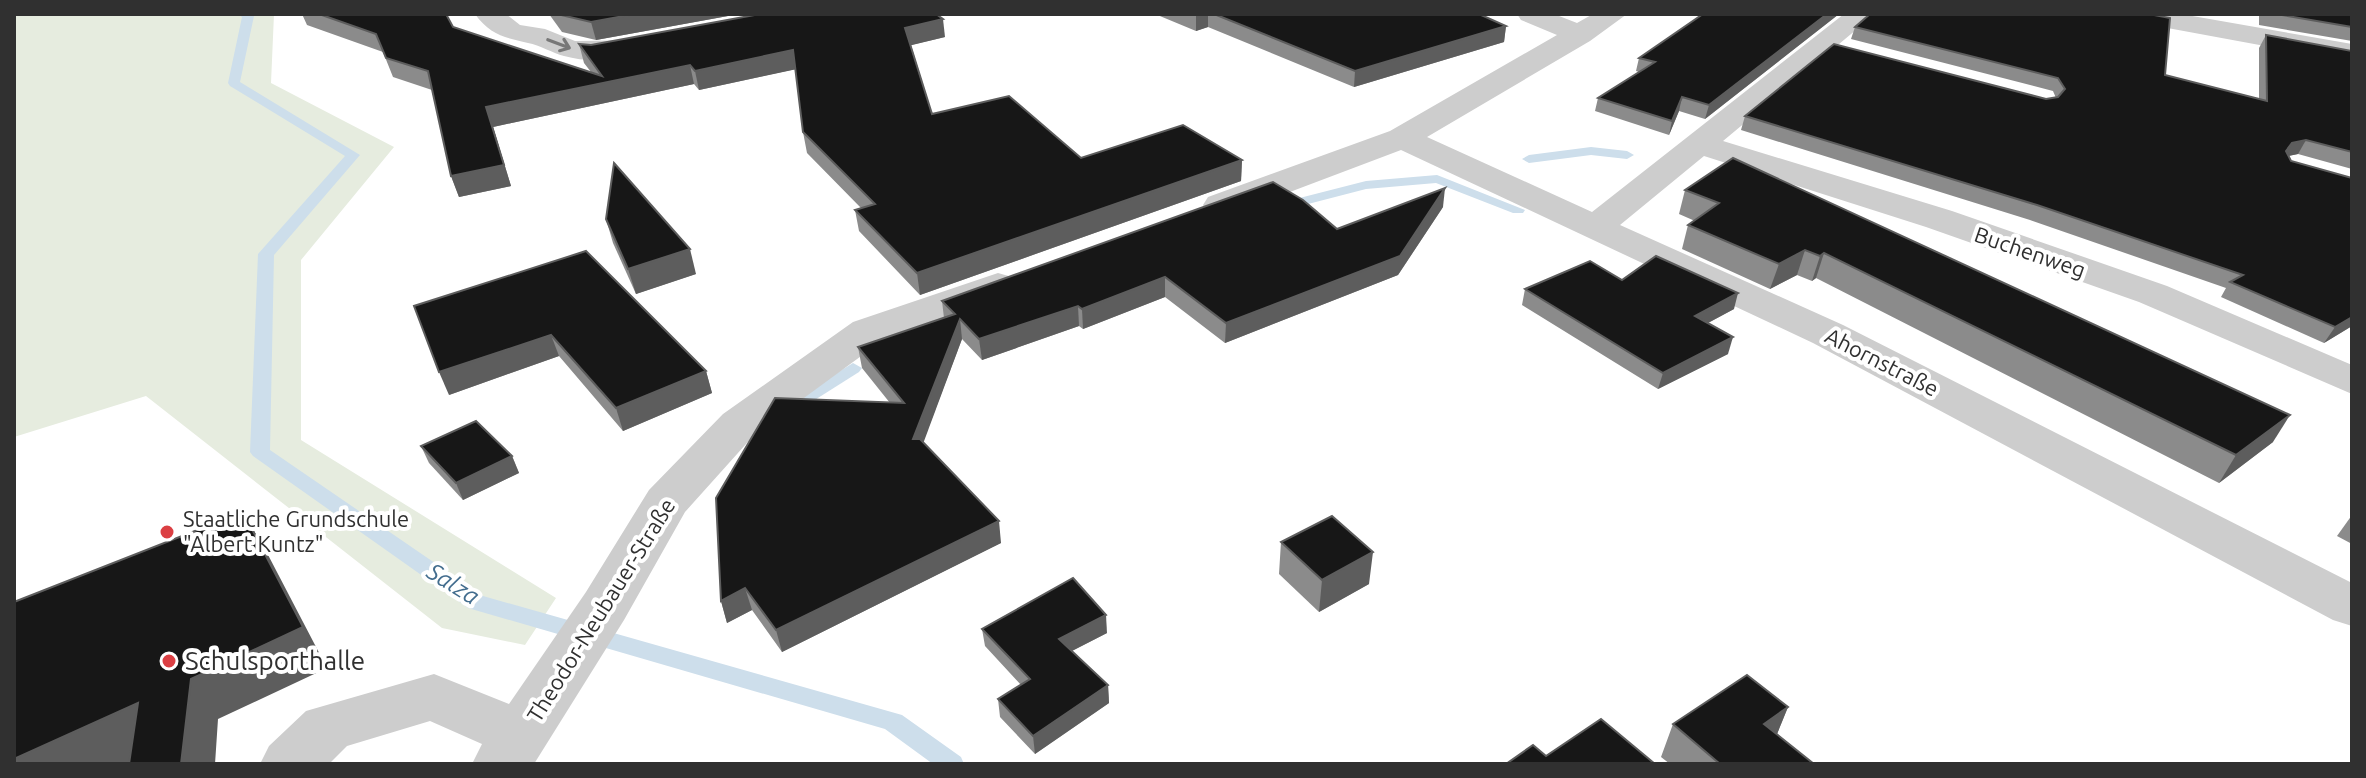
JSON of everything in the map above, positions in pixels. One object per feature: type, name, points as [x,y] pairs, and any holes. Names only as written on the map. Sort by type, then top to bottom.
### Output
[{"type":"street","points":[[489,14],[512,33],[535,35],[570,49],[596,52],[666,41]]},
{"type":"street","points":[[1531,14],[1580,35]]},
{"type":"street","points":[[1184,219],[1402,138],[1613,14]]},
{"type":"street","points":[[1595,227],[1861,14]]},
{"type":"street","points":[[2135,14],[2352,53]]},
{"type":"street","points":[[1825,44],[1856,52]]},
{"type":"street","name":"Ahornstraße","points":[[1402,138],[1828,334],[2352,606]]},
{"type":"street","name":"Buchenweg","points":[[1700,144],[1939,219],[2153,294],[2352,381]]},
{"type":"street","name":"Theodor-Neubauer-Straße","points":[[290,764],[327,728],[434,697],[512,750],[605,606],[666,502],[739,424],[868,331],[1033,272]]},
{"type":"shaded area","points":[[14,14],[274,14],[271,83],[394,147],[301,260],[301,440],[556,598],[525,645],[442,628],[146,396],[14,437]]},
{"type":"building","points":[[319,14],[446,14],[453,27],[602,76],[579,44],[591,45],[760,14],[936,14],[943,19],[905,28],[932,114],[1009,96],[1081,158],[1183,125],[1242,160],[917,273],[855,210],[875,204],[803,132],[793,50],[695,71],[690,65],[486,107],[504,165],[451,176],[428,71],[386,58],[376,34]]},
{"type":"building","points":[[557,14],[635,14],[591,22]]},
{"type":"building","points":[[1214,14],[1479,14],[1506,26],[1355,71]]},
{"type":"building","points":[[1703,14],[1827,14],[1709,105],[1682,97],[1672,121],[1598,98],[1655,62],[1639,58]]},
{"type":"building","points":[[1870,14],[2149,14],[2170,18],[2165,75],[2267,101],[2266,35],[2352,51],[2352,152],[2306,140],[2292,143],[2286,151],[2291,161],[2352,178],[2352,317],[2335,327],[2230,282],[2243,275],[2037,205],[1745,116],[1834,44],[2046,99],[2058,97],[2065,89],[2058,78],[1855,27]]},
{"type":"building","points":[[2276,14],[2352,14],[2352,27]]},
{"type":"building","points":[[1733,158],[2290,415],[2236,455],[1824,253],[1820,256],[1805,250],[1779,264],[1688,225],[1719,203],[1685,190]]},
{"type":"building","points":[[614,163],[690,249],[628,269],[606,219]]},
{"type":"building","points":[[1273,182],[1303,200],[1337,229],[1445,188],[1400,256],[1226,323],[1165,277],[1082,309],[1078,306],[979,339],[960,319],[913,439],[920,439],[999,521],[776,630],[745,588],[721,601],[716,498],[775,398],[904,403],[858,347],[955,314],[942,301]]},
{"type":"building","points":[[586,251],[706,371],[616,408],[551,335],[439,372],[414,306]]},
{"type":"building","points":[[1656,256],[1738,293],[1695,316],[1733,337],[1663,373],[1525,289],[1590,261],[1622,280]]},
{"type":"building","points":[[476,421],[512,456],[456,483],[421,446]]},
{"type":"building","name":"Schulsporthalle","points":[[243,512],[303,627],[191,679],[181,764],[129,764],[138,703],[14,759],[14,602]]},
{"type":"building","points":[[1332,516],[1373,552],[1322,580],[1281,542]]},
{"type":"building","points":[[1073,578],[1106,615],[1059,639],[1108,685],[1033,736],[998,699],[1030,679],[982,629]]},
{"type":"building","points":[[1747,675],[1788,707],[1764,724],[1814,764],[1720,764],[1673,724]]},
{"type":"building","points":[[1601,719],[1655,764],[1506,764],[1533,745],[1546,756]]},
{"type":"waterway","name":"Salza","points":[[244,14],[248,16],[234,83],[353,155],[266,254],[260,452],[476,602],[893,722],[952,764]]},
{"type":"waterway","points":[[1529,159],[1591,151],[1627,155]]},
{"type":"waterway","points":[[1281,207],[1366,185],[1437,179],[1518,210]]},
{"type":"waterway","points":[[784,411],[853,368]]},
{"type":"place","name":"Staatliche Grundschule \"Albert Kuntz\"","points":[[167,532]]},
{"type":"place","name":"Schulsporthalle","points":[[169,661]]}]
